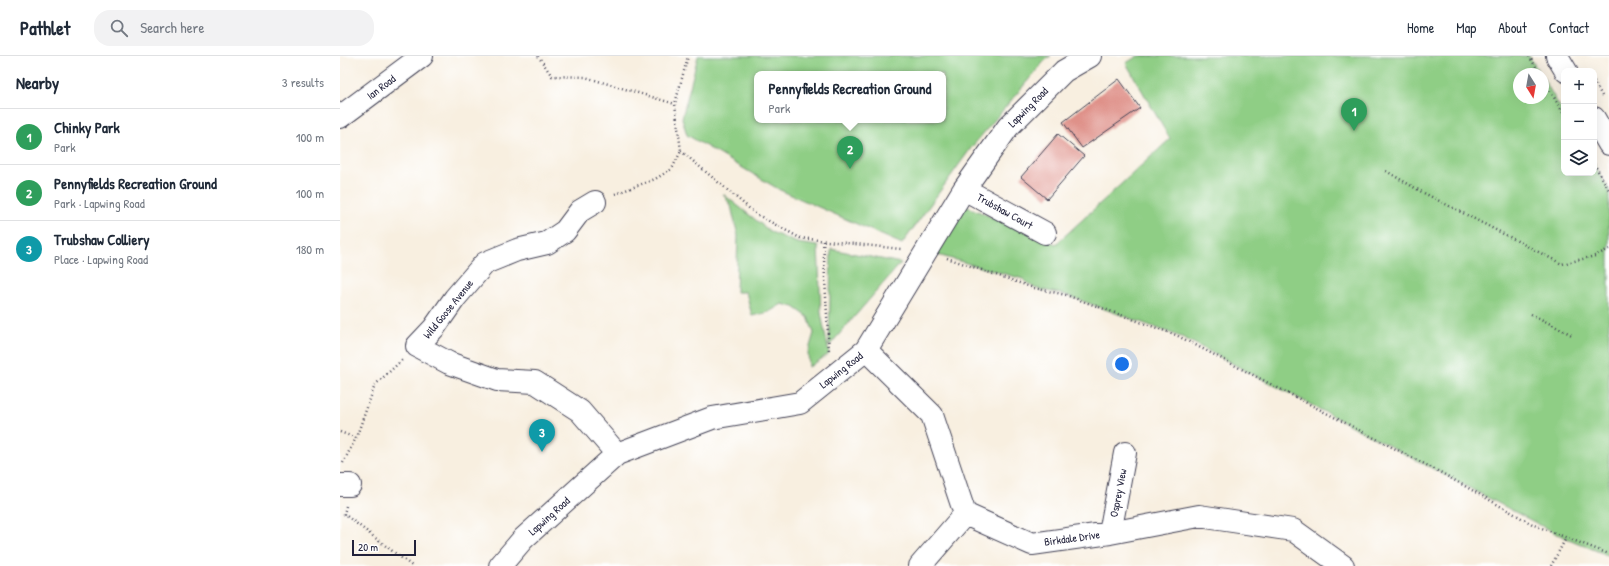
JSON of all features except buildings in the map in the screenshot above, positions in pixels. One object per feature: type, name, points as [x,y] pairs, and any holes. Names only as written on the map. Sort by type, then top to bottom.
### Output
[{"type":"street","name":"Ian Road","points":[[340,117],[422,56]]},
{"type":"street","name":"Lapwing Road","points":[[500,566],[523,539],[617,454],[712,418],[800,403],[866,350],[964,189],[1008,127],[1064,71],[1090,56]]},
{"type":"street","points":[[1557,56],[1564,68]]},
{"type":"street","points":[[1600,110],[1609,144]]},
{"type":"street","name":"Trubshaw Court","points":[[964,189],[1045,233]]},
{"type":"street","name":"Wild Goose Avenue","points":[[595,202],[580,211],[566,231],[546,243],[517,250],[485,263],[455,298],[434,328],[417,346],[449,363],[496,380],[535,382],[580,411],[617,454]]},
{"type":"street","points":[[866,350],[932,415],[966,514],[920,566]]},
{"type":"street","name":"Osprey View","points":[[1110,533],[1125,453]]},
{"type":"street","name":"Birkdale Drive","points":[[966,514],[1032,544],[1110,533],[1199,516],[1293,530],[1343,566]]},
{"type":"path","points":[[538,56],[552,76],[585,77],[675,104]]},
{"type":"path","points":[[595,202],[655,179],[672,168],[681,151],[675,104],[688,56]]},
{"type":"path","points":[[1529,56],[1536,68]]},
{"type":"path","points":[[1549,88],[1561,109]]},
{"type":"path","points":[[1597,95],[1600,110]]},
{"type":"path","points":[[681,151],[756,214],[800,238],[927,252],[1034,288],[1066,295],[1176,335],[1438,471],[1534,525],[1609,554]]},
{"type":"path","points":[[1597,169],[1609,190]]},
{"type":"path","points":[[1386,171],[1422,192],[1562,264],[1595,256],[1609,249]]},
{"type":"path","points":[[823,241],[831,378]]},
{"type":"path","points":[[1531,314],[1572,335]]},
{"type":"path","points":[[412,566],[344,514],[350,494],[345,485],[349,476],[342,462],[356,438],[375,385],[417,346]]},
{"type":"path","points":[[340,432],[356,438]]},
{"type":"path","points":[[1551,566],[1566,538]]},
{"type":"green space","points":[[698,56],[1051,56],[1047,58],[971,148],[902,244],[780,190],[687,135],[682,118]]},
{"type":"green space","points":[[1138,56],[1529,56],[1536,68],[1513,68],[1513,104],[1549,104],[1549,88],[1561,109],[1561,176],[1597,176],[1597,169],[1609,190],[1609,556],[1557,534],[1184,338],[1066,295],[1034,288],[1023,279],[927,252],[956,202],[1056,244],[1170,139],[1126,63]]},
{"type":"green space","points":[[723,194],[771,232],[797,243],[818,246],[821,313],[829,354],[809,367],[808,353],[814,333],[808,317],[794,307],[782,304],[769,312],[752,316],[746,292],[736,292],[738,236],[731,206]]},
{"type":"green space","points":[[831,249],[901,263],[829,346]]},
{"type":"place","name":"Chinky Park","points":[[1354,131]]},
{"type":"place","name":"Pennyfields Recreation Ground","points":[[850,169]]},
{"type":"place","name":"Trubshaw Colliery","points":[[542,452]]}]
